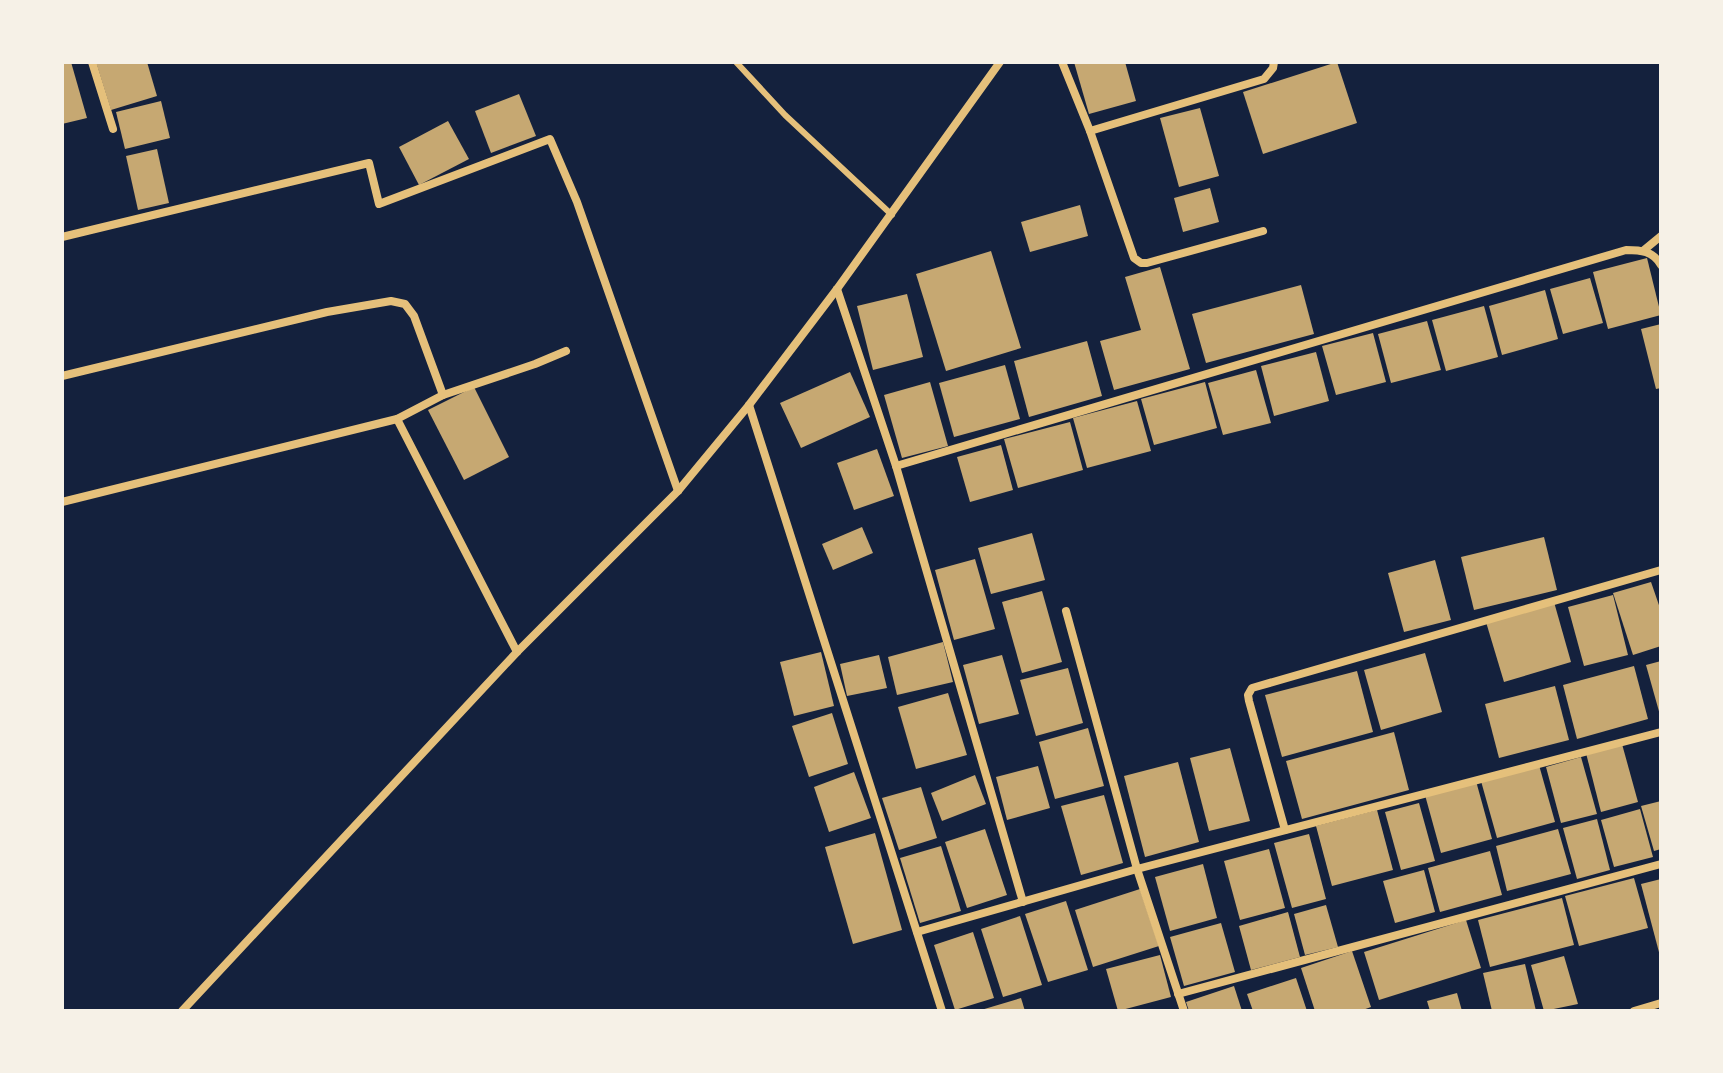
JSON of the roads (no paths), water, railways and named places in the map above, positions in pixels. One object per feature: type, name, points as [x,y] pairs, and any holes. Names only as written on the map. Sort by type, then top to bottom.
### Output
[{"type":"street","points":[[92,62],[113,129]]},
{"type":"street","points":[[182,1011],[191,1007],[517,652],[678,491],[749,405],[837,289],[1000,62]]},
{"type":"street","points":[[1062,62],[1137,261],[1147,263],[1263,231]]},
{"type":"street","points":[[1090,131],[1264,79],[1274,62]]},
{"type":"street","points":[[62,237],[369,163],[379,204],[550,139],[577,202],[678,491]]},
{"type":"street","points":[[1644,250],[1661,236]]},
{"type":"street","points":[[896,466],[1626,250],[1644,250],[1658,259],[1661,265]]},
{"type":"street","points":[[837,289],[896,466],[1023,902]]},
{"type":"street","points":[[62,376],[327,312],[391,301],[405,304],[414,316],[443,395]]},
{"type":"street","points":[[62,502],[397,419],[443,395],[566,351]]},
{"type":"street","points":[[749,405],[942,1011]]},
{"type":"street","points":[[397,419],[517,652]]},
{"type":"street","points":[[1285,830],[1249,701],[1252,688],[1661,570]]},
{"type":"street","points":[[1066,611],[1137,869],[1184,1011]]},
{"type":"street","points":[[917,932],[1137,869],[1661,732]]},
{"type":"street","points":[[1178,994],[1661,864]]},
{"type":"street","points":[[1634,1011],[1661,1003]]},
{"type":"lane","points":[[736,62],[785,115],[892,215]]}]
